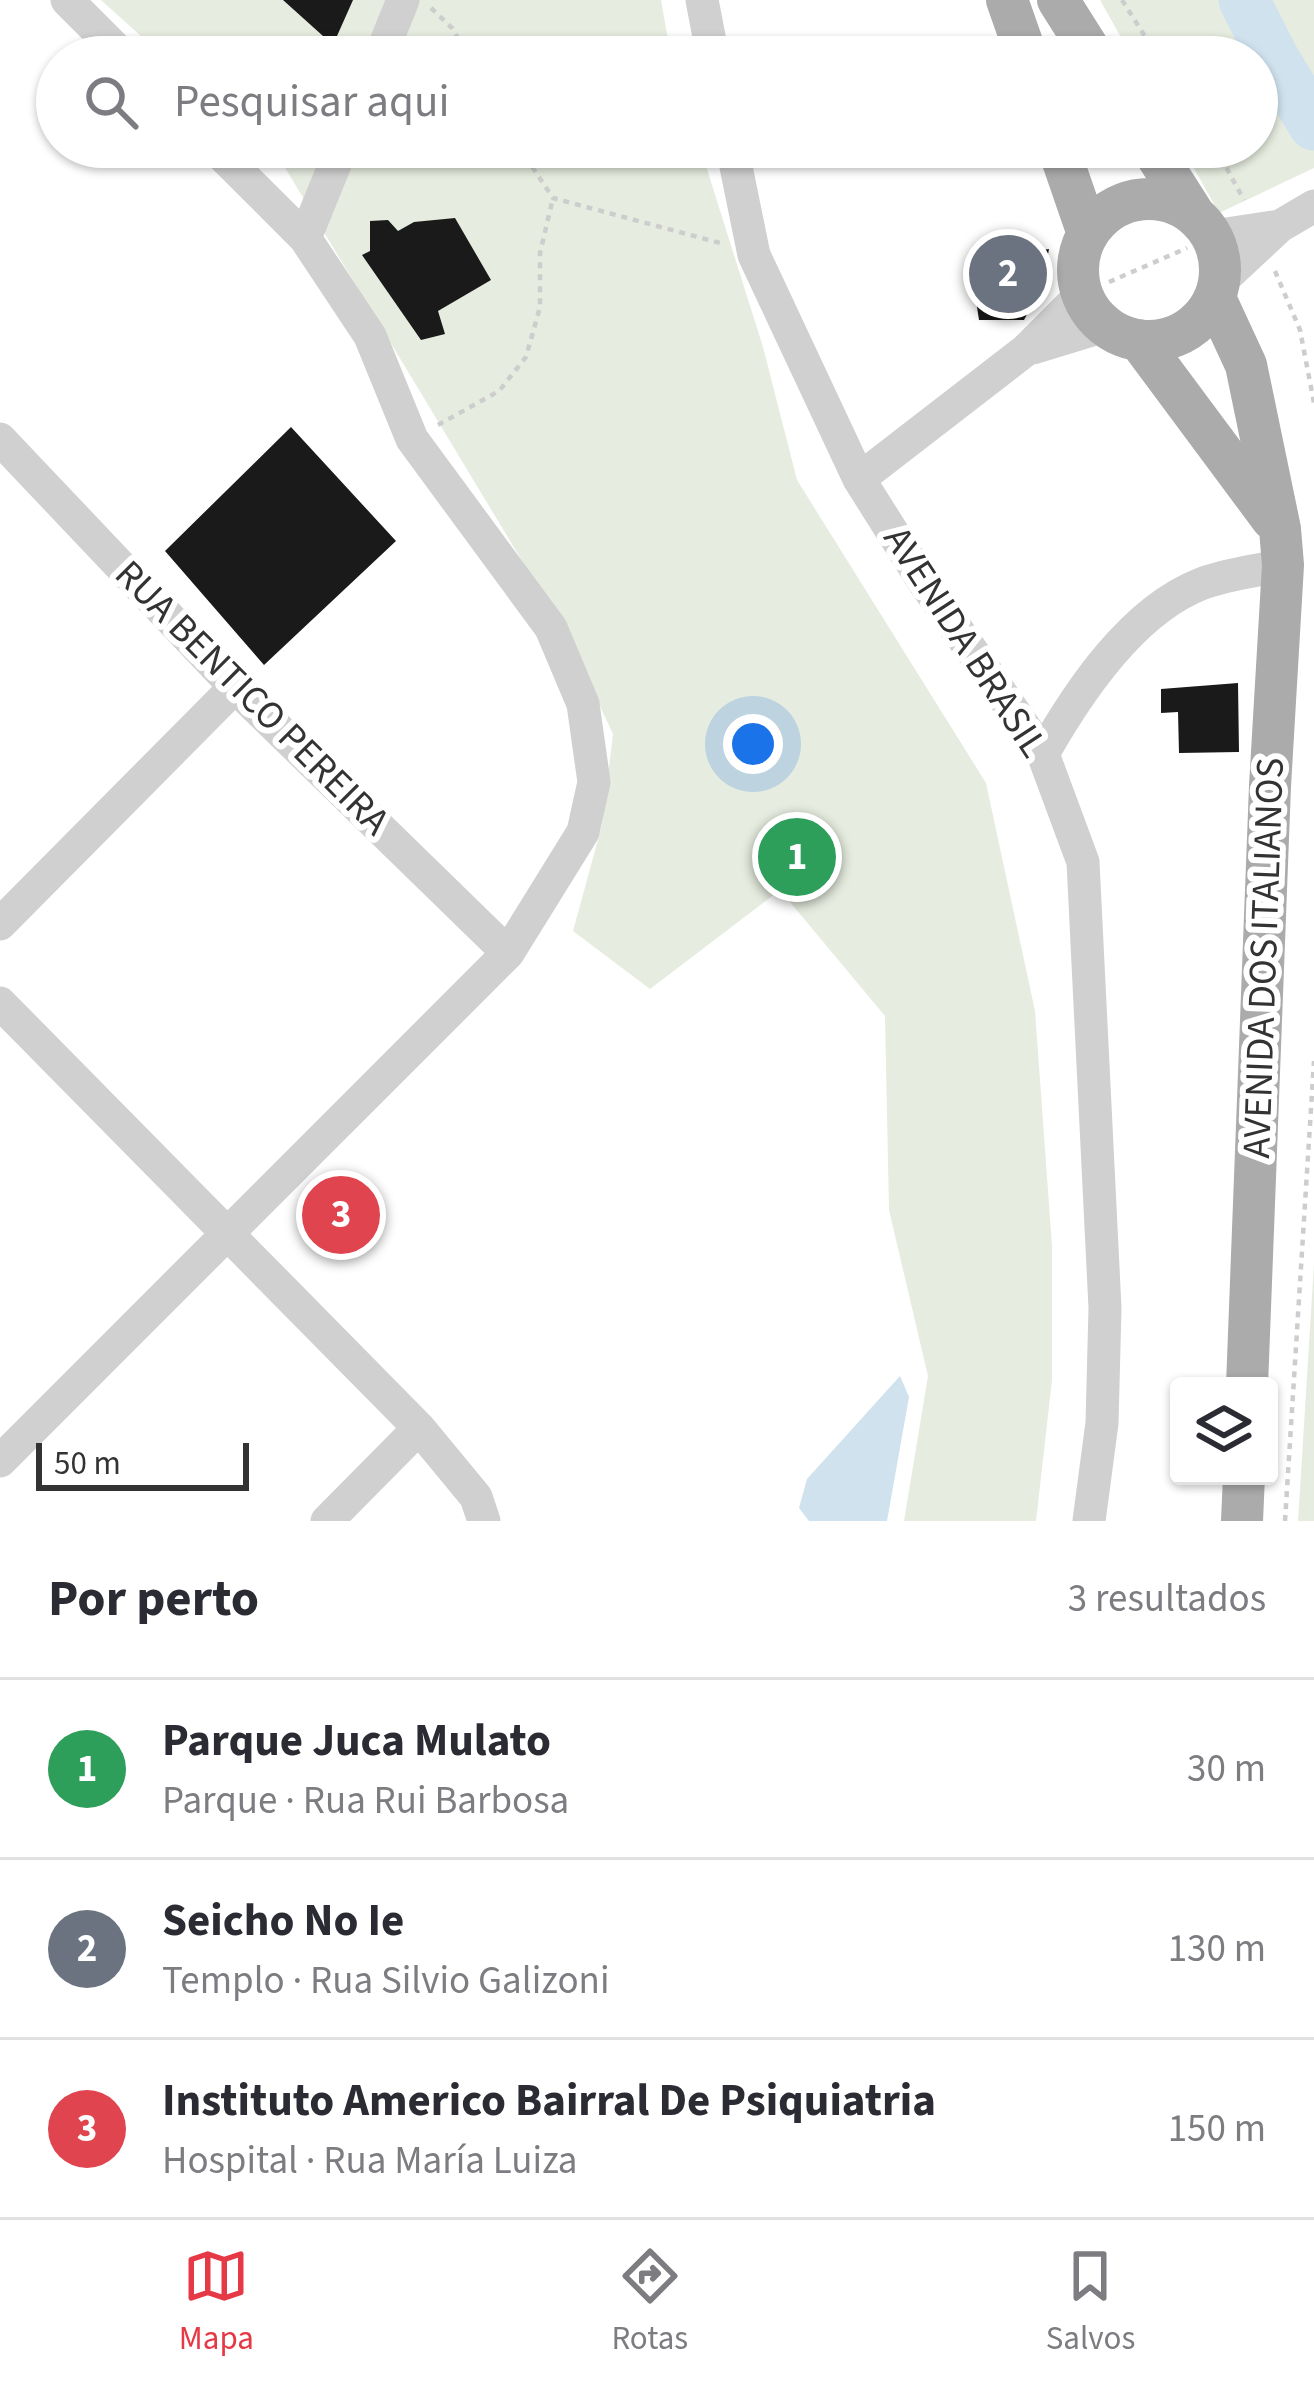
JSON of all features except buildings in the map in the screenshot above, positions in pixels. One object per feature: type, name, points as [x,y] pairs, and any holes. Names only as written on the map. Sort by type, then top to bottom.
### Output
[{"type":"main road","points":[[1007,0],[1020,36]]},
{"type":"main road","points":[[1058,0],[1081,36]]},
{"type":"main road","points":[[1065,168],[1088,234]]},
{"type":"main road","points":[[1165,168],[1203,225]]},
{"type":"main road","points":[[1203,225],[1171,202],[1148,199],[1124,204],[1103,216],[1080,254],[1109,320],[1282,547]]},
{"type":"main road","name":"AVENIDA DOS ITALIANOS","points":[[1203,225],[1218,290],[1246,365],[1282,547],[1247,1377]]},
{"type":"main road","points":[[1109,320],[1162,340],[1203,318],[1218,290]]},
{"type":"main road","points":[[1242,1521],[1244,1485]]},
{"type":"street","points":[[67,0],[103,36]]},
{"type":"street","points":[[389,36],[404,0]]},
{"type":"street","points":[[702,0],[709,36]]},
{"type":"street","points":[[0,1461],[508,953],[584,832],[594,782],[584,704],[551,628],[412,439],[370,336],[305,238],[235,168]]},
{"type":"street","points":[[305,238],[333,168]]},
{"type":"street","name":"AVENIDA BRASIL","points":[[736,168],[754,255],[859,479],[920,577],[1043,754],[1083,862],[1106,1308],[1102,1423],[1089,1521]]},
{"type":"street","points":[[1203,225],[1299,215]]},
{"type":"street","points":[[1218,290],[1299,215]]},
{"type":"street","points":[[859,479],[1026,350],[1109,320]]},
{"type":"street","name":"RUA BENTICO PEREIRA","points":[[0,439],[235,687],[508,953]]},
{"type":"street","points":[[1043,754],[1079,691],[1154,611],[1282,547]]},
{"type":"street","points":[[0,924],[235,687]]},
{"type":"street","points":[[0,1003],[419,1428],[480,1509]]},
{"type":"street","points":[[328,1521],[419,1428]]},
{"type":"path","points":[[423,0],[457,36]]},
{"type":"path","points":[[1123,0],[1145,36]]},
{"type":"path","points":[[533,168],[553,198],[675,228],[754,255]]},
{"type":"path","points":[[412,439],[499,391],[526,357],[540,308],[540,253],[553,198]]},
{"type":"path","points":[[1109,320],[1203,225]]},
{"type":"path","points":[[1285,1521],[1314,1061]]},
{"type":"shaded area","points":[[101,0],[661,0],[667,36],[141,36]]},
{"type":"shaded area","points":[[1100,0],[1314,0],[1314,168],[1219,213],[1194,168],[1278,168],[1278,36],[1120,36]]},
{"type":"shaded area","points":[[285,168],[707,168],[763,347],[797,480],[986,783],[1035,1011],[1052,1246],[1052,1380],[1036,1521],[904,1521],[928,1376],[889,1210],[885,1016],[780,890],[650,989],[573,931],[602,825],[613,734],[565,632]]},
{"type":"shaded area","points":[[1314,1264],[1314,1521],[1298,1521]]},
{"type":"water","points":[[900,1376],[909,1397],[887,1521],[809,1521],[799,1508],[807,1479]]},
{"type":"waterway","points":[[1244,0],[1262,36]]},
{"type":"waterway","points":[[1278,66],[1314,125]]},
{"type":"place","name":"Seicho No Ie","points":[[1008,274]]},
{"type":"place","name":"Parque Juca Mulato","points":[[797,857]]},
{"type":"place","name":"Instituto Americo Bairral De Psiquiatria","points":[[341,1215]]}]
